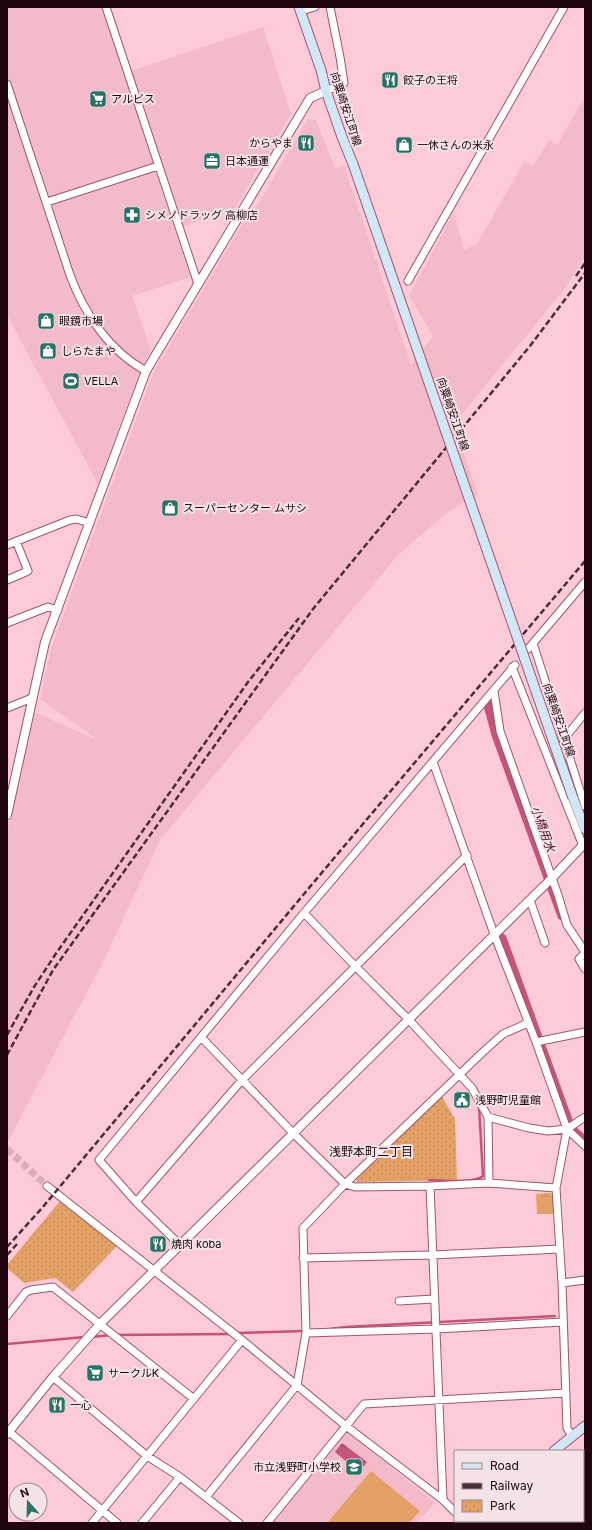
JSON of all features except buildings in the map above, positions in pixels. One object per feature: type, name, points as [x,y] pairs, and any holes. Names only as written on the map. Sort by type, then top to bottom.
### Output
[{"type":"main road","name":"向粟崎安江町線","points":[[300,9],[342,138],[353,164],[585,829]]},
{"type":"main road","points":[[555,1450],[585,1426]]},
{"type":"street","points":[[106,7],[198,284]]},
{"type":"street","points":[[300,9],[315,7]]},
{"type":"street","points":[[7,815],[45,642],[146,371],[310,98],[344,83],[330,7]]},
{"type":"street","points":[[408,281],[564,7]]},
{"type":"street","points":[[7,84],[72,280],[87,310],[103,334],[135,365],[146,371]]},
{"type":"street","points":[[47,202],[158,166]]},
{"type":"street","points":[[7,545],[70,520],[76,519],[90,523]]},
{"type":"street","points":[[7,580],[28,572],[16,541]]},
{"type":"street","points":[[585,582],[531,646],[585,806]]},
{"type":"street","points":[[7,623],[48,607],[58,610]]},
{"type":"street","points":[[117,1523],[8,1432],[53,1377],[100,1324],[530,900],[584,844],[514,666],[304,913],[99,1160],[136,1202],[180,1245]]},
{"type":"street","points":[[494,691],[500,731],[567,925],[585,952],[579,959],[585,969]]},
{"type":"street","points":[[7,708],[32,698]]},
{"type":"street","points":[[563,740],[585,713]]},
{"type":"street","points":[[433,762],[494,934],[536,1042],[567,1129],[585,1146]]},
{"type":"street","points":[[136,1202],[242,1080],[467,855]]},
{"type":"street","points":[[530,900],[545,943]]},
{"type":"street","points":[[304,913],[409,1020],[472,1088],[488,1117],[489,1183]]},
{"type":"street","points":[[206,1497],[297,1385],[306,1333],[302,1228],[345,1184],[484,1051],[503,1034],[528,1023]]},
{"type":"street","points":[[536,1042],[585,1032]]},
{"type":"street","points":[[201,1037],[293,1133],[345,1184],[355,1186],[430,1186],[489,1183],[556,1188]]},
{"type":"street","points":[[488,1117],[548,1132],[567,1129],[585,1117]]},
{"type":"street","points":[[567,1129],[556,1188],[562,1283],[567,1428],[572,1436]]},
{"type":"street","points":[[47,1186],[242,1340],[346,1426],[442,1500],[454,1511]]},
{"type":"street","points":[[430,1186],[442,1500]]},
{"type":"street","points":[[303,1258],[432,1255],[560,1249]]},
{"type":"street","points":[[562,1283],[585,1280]]},
{"type":"street","points":[[7,1316],[26,1292],[31,1290],[53,1288],[194,1399]]},
{"type":"street","points":[[399,1301],[434,1299]]},
{"type":"street","points":[[306,1333],[436,1329],[563,1322]]},
{"type":"street","points":[[92,1523],[242,1340]]},
{"type":"street","points":[[53,1377],[147,1456],[180,1477],[239,1523]]},
{"type":"street","points":[[267,1523],[364,1404],[566,1393]]},
{"type":"street","points":[[142,1523],[180,1477]]},
{"type":"shaded area","points":[[7,7],[102,7],[190,277],[132,296],[151,350],[142,366],[98,484],[7,315]]},
{"type":"shaded area","name":"日本通運","points":[[263,27],[291,114],[235,208],[184,226],[181,224],[131,71]]},
{"type":"shaded area","points":[[585,99],[585,257],[562,292],[454,424],[478,495],[449,511],[398,555],[160,840],[104,960],[7,1143],[7,833],[34,712],[98,740],[40,699],[52,645],[154,371],[241,226],[257,206],[308,119],[316,120],[335,168],[344,165],[411,365],[433,336],[409,296],[454,212],[464,250],[477,244],[524,162],[533,166],[549,140],[557,145],[581,103],[582,104]]},
{"type":"shaded area","name":"市立浅野町小学校","points":[[346,1431],[435,1503],[416,1523],[273,1523]]},
{"type":"green space","points":[[441,1095],[455,1119],[457,1180],[357,1182],[356,1178]]},
{"type":"green space","points":[[550,1193],[553,1196],[555,1214],[537,1214],[536,1194]]},
{"type":"green space","points":[[60,1201],[117,1246],[73,1292],[55,1278],[24,1283],[7,1268],[7,1265]]},
{"type":"green space","points":[[371,1471],[420,1511],[409,1523],[327,1523]]},
{"type":"water","points":[[342,1443],[367,1462],[359,1472],[335,1452]]},
{"type":"waterway","name":"小橋用水","points":[[488,705],[496,735],[562,916]]},
{"type":"waterway","points":[[502,938],[568,1120]]},
{"type":"waterway","points":[[429,1180],[465,1181],[483,1176],[479,1106]]},
{"type":"waterway","points":[[575,1132],[585,1141]]},
{"type":"waterway","points":[[330,1329],[555,1316]]},
{"type":"waterway","points":[[236,1333],[305,1331]]},
{"type":"waterway","points":[[116,1335],[231,1334]]},
{"type":"waterway","points":[[92,1337],[111,1335]]},
{"type":"waterway","points":[[7,1344],[85,1337]]},
{"type":"tunnel","points":[[7,1149],[47,1186]]},
{"type":"railway","points":[[576,276],[585,263]]},
{"type":"railway","points":[[7,1055],[53,970],[313,609],[530,346],[585,273]]},
{"type":"railway","points":[[7,1247],[42,1208],[319,876],[585,561]]},
{"type":"railway","points":[[7,1035],[34,987],[57,952],[248,682],[299,618]]},
{"type":"railway","points":[[7,1255],[17,1244]]},
{"type":"place","name":"餃子の王将","points":[[390,80]]},
{"type":"place","name":"アルビス","points":[[98,99]]},
{"type":"place","name":"からやま","points":[[306,143]]},
{"type":"place","name":"一休さんの米永","points":[[404,145]]},
{"type":"place","name":"日本通運","points":[[212,161]]},
{"type":"place","name":"シメノドラッグ 高柳店","points":[[132,215]]},
{"type":"place","name":"眼鏡市場","points":[[46,321]]},
{"type":"place","name":"しらたまや","points":[[48,351]]},
{"type":"place","name":"VELLA","points":[[71,381]]},
{"type":"place","name":"スーパーセンター ムサシ","points":[[170,508]]},
{"type":"place","name":"浅野町児童館","points":[[462,1100]]},
{"type":"place","name":"焼肉 koba","points":[[158,1244]]},
{"type":"place","name":"サークルK","points":[[95,1373]]},
{"type":"place","name":"一心","points":[[57,1405]]},
{"type":"place","name":"市立浅野町小学校","points":[[354,1467]]},
{"type":"district","name":"浅野本町二丁目","points":[[371,1152]]}]
